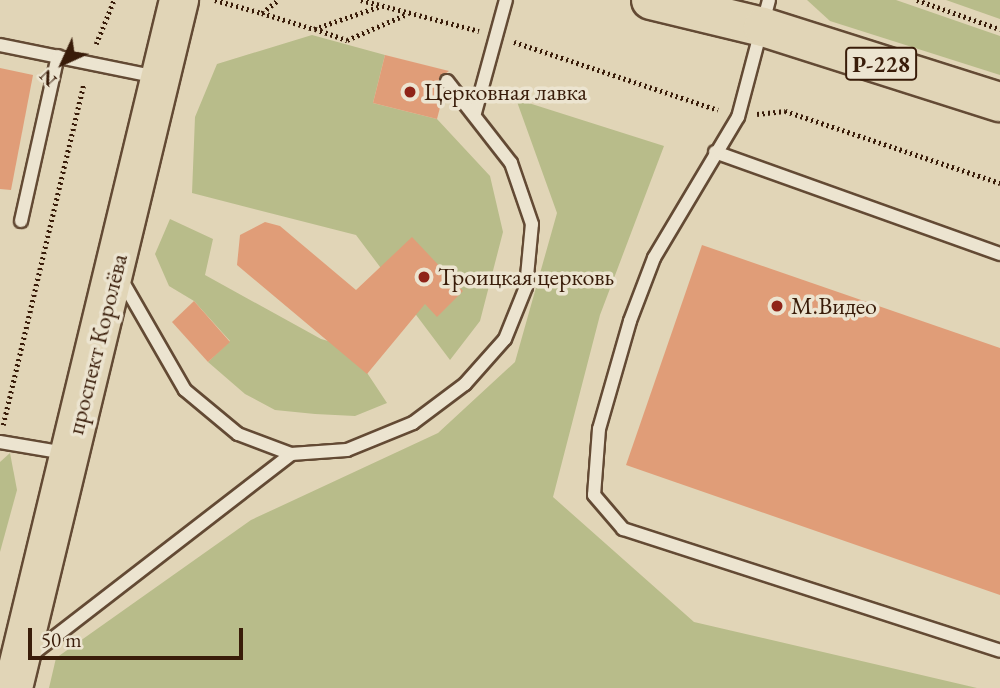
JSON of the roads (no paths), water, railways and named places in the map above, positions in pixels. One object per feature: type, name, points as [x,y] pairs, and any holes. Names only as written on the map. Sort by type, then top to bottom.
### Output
[{"type":"main road","name":"проспект Королёва","points":[[16,676],[180,0]]},
{"type":"main road","name":"Р-228","points":[[651,0],[766,13],[1000,102]]},
{"type":"lane","points":[[475,113],[506,0]]},
{"type":"lane","points":[[766,13],[738,117],[654,258],[630,321],[599,429],[594,495],[623,529],[1000,651]]},
{"type":"lane","points":[[0,45],[162,78]]},
{"type":"lane","points":[[21,221],[58,56]]},
{"type":"lane","points":[[115,267],[185,390],[238,434],[291,453],[347,450],[413,423],[465,384],[506,339],[526,287],[532,224],[511,163],[475,113],[447,81]]},
{"type":"lane","points":[[715,152],[1000,254]]},
{"type":"lane","points":[[0,442],[70,454]]},
{"type":"lane","points":[[16,676],[291,453]]},
{"type":"place","name":"Церковная лавка","points":[[410,92]]},
{"type":"place","name":"Троицкая церковь","points":[[424,277]]},
{"type":"place","name":"М.Видео","points":[[777,306]]}]
